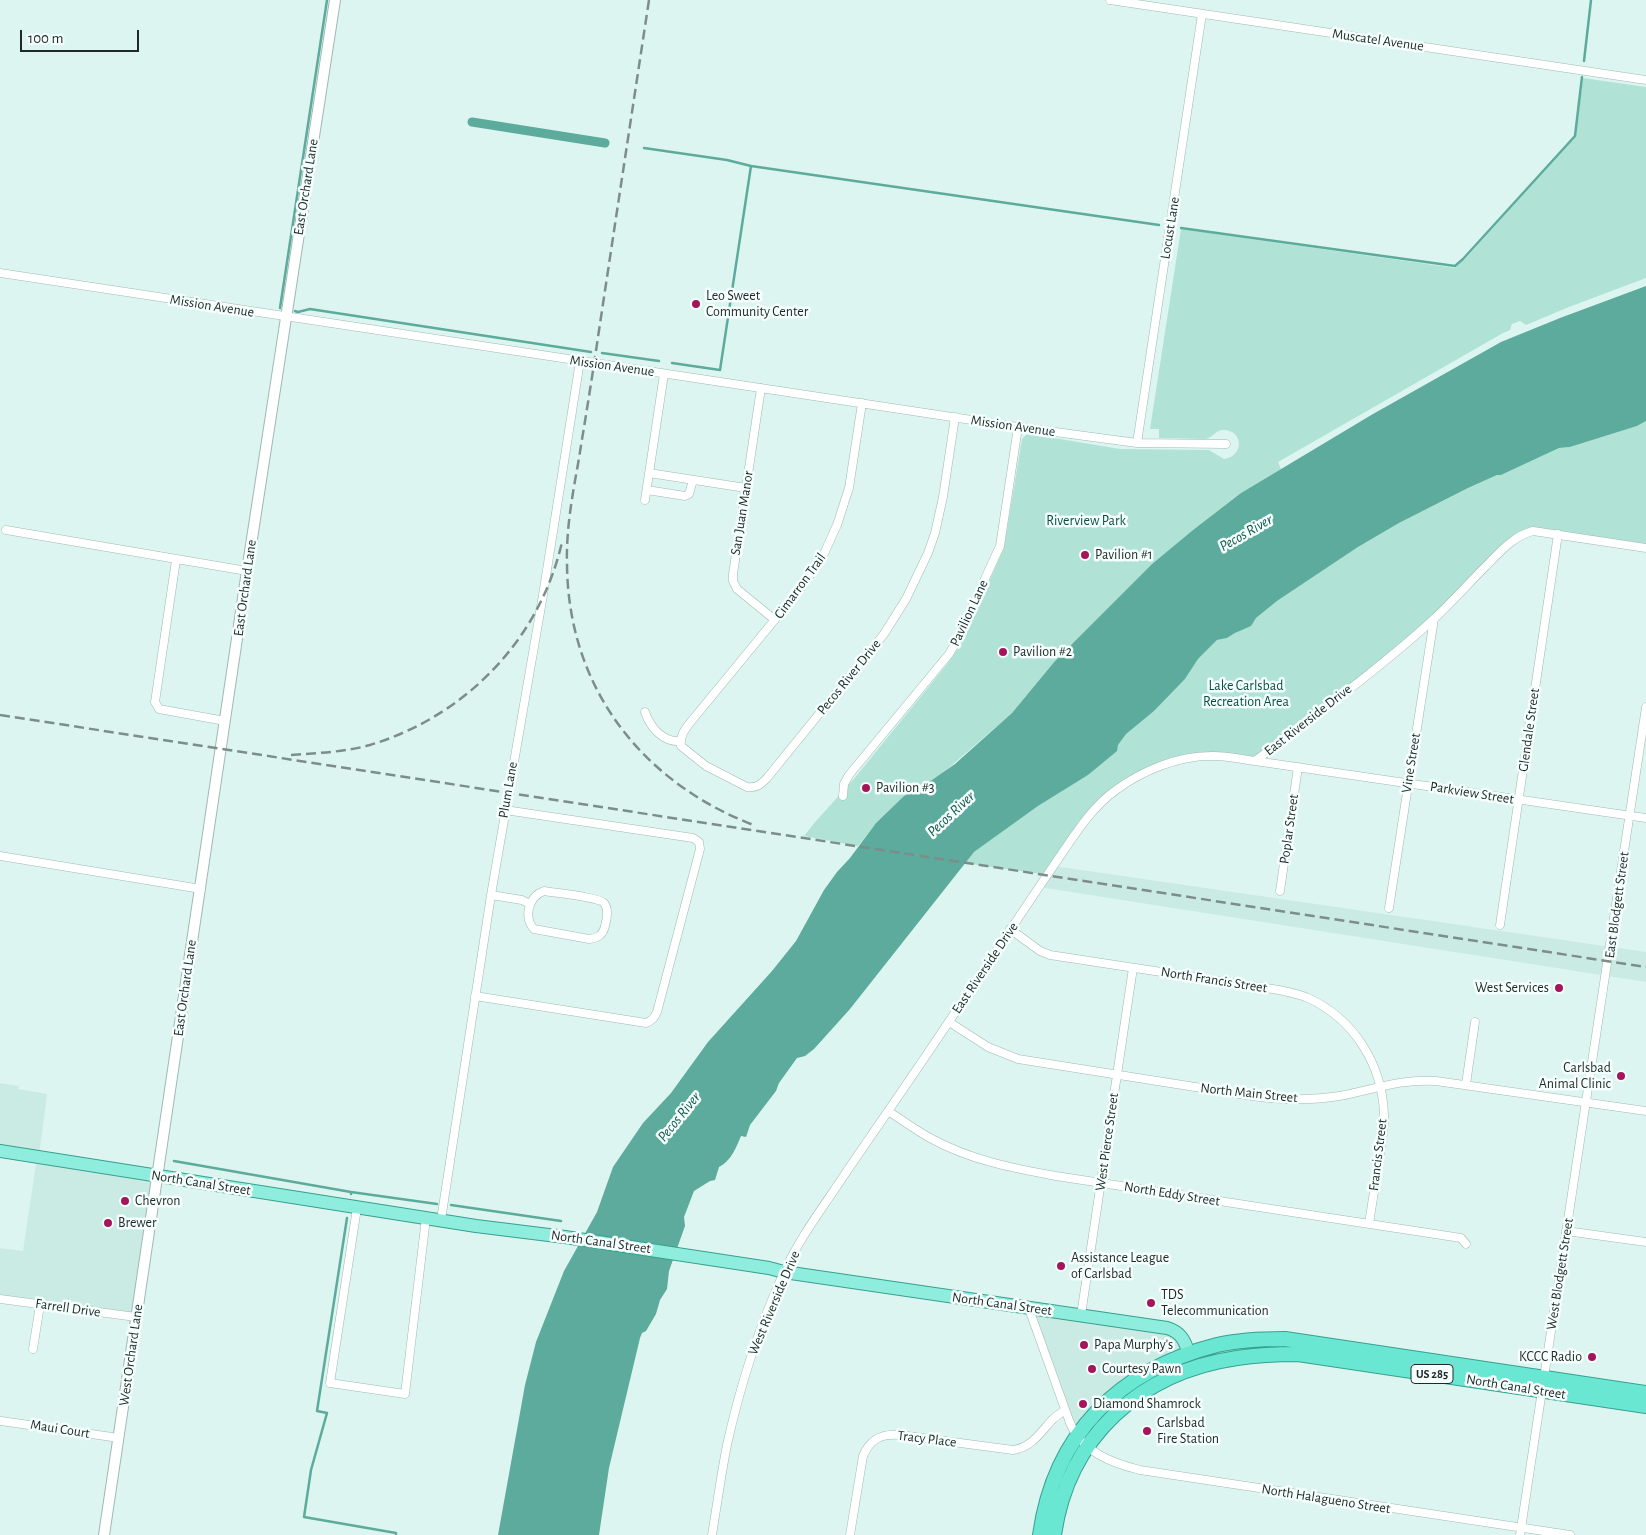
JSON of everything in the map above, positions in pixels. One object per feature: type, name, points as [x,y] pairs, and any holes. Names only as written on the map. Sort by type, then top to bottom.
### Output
[{"type":"highway","name":"North Canal Street","points":[[1076,1437],[1104,1406],[1128,1384],[1159,1366],[1218,1345],[1285,1339],[1543,1384],[1646,1406]]},
{"type":"highway","points":[[1189,1354],[1199,1359],[1218,1362]]},
{"type":"highway","name":"North Canal Street","points":[[1087,1447],[1115,1413],[1148,1389],[1180,1373],[1248,1356],[1298,1354],[1543,1384],[1646,1393]]},
{"type":"highway","name":"US 285","points":[[1040,1535],[1052,1485],[1066,1452],[1076,1437]]},
{"type":"highway","name":"US 285","points":[[1054,1535],[1064,1490],[1087,1447]]},
{"type":"main road","name":"North Canal Street","points":[[0,1151],[357,1208],[565,1237],[769,1268],[784,1272],[1174,1330],[1180,1334],[1189,1354]]},
{"type":"street","name":"East Orchard Lane","points":[[157,1176],[247,571],[335,0]]},
{"type":"street","name":"Muscatel Avenue","points":[[1110,0],[1646,80]]},
{"type":"street","name":"Locust Lane","points":[[1138,443],[1202,14]]},
{"type":"street","name":"Mission Avenue","points":[[0,273],[286,318],[1018,427],[1138,443],[1226,444]]},
{"type":"street","name":"Plum Lane","points":[[441,1220],[490,895],[543,595],[580,361]]},
{"type":"street","points":[[645,500],[664,374]]},
{"type":"street","name":"San Juan Manor","points":[[761,388],[733,582],[737,589],[775,620]]},
{"type":"street","name":"Cimarron Trail","points":[[681,741],[683,732],[689,724],[816,567],[837,525],[849,488],[862,403]]},
{"type":"street","name":"Pecos River Drive","points":[[645,712],[648,722],[661,735],[673,742],[681,741],[681,746],[706,766],[747,787],[754,788],[760,785],[884,634],[906,599],[928,553],[935,533],[943,497],[955,417]]},
{"type":"street","name":"Pavilion Lane","points":[[843,796],[844,784],[849,775],[949,654],[956,642],[1000,546],[1018,427]]},
{"type":"street","points":[[649,473],[746,488]]},
{"type":"street","points":[[647,490],[685,496],[691,490],[693,480]]},
{"type":"street","points":[[6,530],[247,571]]},
{"type":"street","name":"East Riverside Drive","points":[[949,1022],[1081,827],[1099,804],[1117,789],[1147,772],[1180,760],[1224,756],[1255,761],[1370,672],[1434,619],[1513,540],[1533,531],[1646,548]]},
{"type":"street","name":"Glendale Street","points":[[1500,925],[1558,534]]},
{"type":"street","points":[[176,560],[155,702],[159,709],[226,721]]},
{"type":"street","name":"Vine Street","points":[[1390,908],[1434,619]]},
{"type":"street","name":"East Blodgett Street","points":[[1586,1102],[1646,707]]},
{"type":"street","name":"Parkview Street","points":[[1255,761],[1646,818]]},
{"type":"street","name":"Poplar Street","points":[[1280,891],[1298,767]]},
{"type":"street","points":[[476,996],[646,1023],[650,1022],[657,1012],[700,849],[699,842],[693,838],[504,810]]},
{"type":"street","points":[[0,856],[201,889]]},
{"type":"street","points":[[544,891],[598,900],[604,903],[607,908],[605,927],[599,937],[589,939],[538,930],[531,925],[529,920],[530,904],[535,895],[544,891]]},
{"type":"street","points":[[490,895],[522,900],[530,904]]},
{"type":"street","name":"North Francis Street","points":[[1010,930],[1040,951],[1050,954],[1279,990],[1307,998],[1330,1011],[1352,1031],[1370,1057],[1380,1086]]},
{"type":"street","name":"West Pierce Street","points":[[1081,1315],[1134,968]]},
{"type":"street","name":"North Main Street","points":[[949,1022],[988,1047],[1018,1059],[1252,1096],[1284,1100],[1309,1099],[1344,1095],[1380,1086],[1418,1080],[1466,1084],[1646,1111]]},
{"type":"street","name":"West Riverside Drive","points":[[712,1535],[727,1446],[737,1404],[757,1340],[784,1272],[804,1235],[949,1022]]},
{"type":"street","points":[[1466,1084],[1475,1022]]},
{"type":"street","name":"Francis Street","points":[[1369,1224],[1383,1137],[1384,1115],[1380,1086]]},
{"type":"street","name":"West Blodgett Street","points":[[1521,1532],[1586,1102]]},
{"type":"street","name":"North Eddy Street","points":[[888,1110],[929,1138],[972,1157],[1014,1169],[1462,1238],[1466,1244]]},
{"type":"street","name":"West Orchard Lane","points":[[104,1535],[157,1176]]},
{"type":"street","points":[[357,1208],[330,1383],[404,1394],[426,1218]]},
{"type":"street","points":[[1566,1231],[1646,1242]]},
{"type":"street","name":"Farrell Drive","points":[[0,1299],[136,1317]]},
{"type":"street","points":[[33,1349],[40,1305]]},
{"type":"street","points":[[1029,1309],[1076,1437],[1087,1447]]},
{"type":"street","name":"Tracy Place","points":[[850,1535],[863,1456],[866,1448],[879,1436],[885,1434],[900,1435],[1018,1450],[1031,1443],[1053,1419],[1065,1410]]},
{"type":"street","name":"Maui Court","points":[[1,1421],[119,1438]]},
{"type":"street","name":"North Halagueno Street","points":[[1087,1447],[1095,1453],[1140,1470],[1521,1532],[1570,1535]]},
{"type":"shaded area","points":[[1054,866],[1646,952],[1646,982],[1039,887]]},
{"type":"shaded area","points":[[0,1083],[19,1086],[18,1089],[47,1094],[39,1157],[157,1176],[136,1317],[0,1299],[0,1248],[23,1251],[37,1157],[0,1151]]},
{"type":"shaded area","points":[[1029,1309],[1167,1328],[1189,1354],[1159,1366],[1076,1437]]},
{"type":"green space","name":"Riverview Park","points":[[1583,78],[1646,87],[1646,278],[1526,325],[1520,321],[1512,324],[1510,330],[1278,462],[1281,469],[1241,493],[1152,564],[1055,661],[1012,713],[937,778],[904,796],[876,823],[858,846],[804,836],[853,780],[960,646],[1004,548],[1022,439],[1026,435],[1030,434],[1120,449],[1209,450],[1224,459],[1236,453],[1239,443],[1238,438],[1230,431],[1221,430],[1206,439],[1159,438],[1159,429],[1150,429],[1181,229],[1455,268],[1576,136]]},
{"type":"green space","name":"Lake Carlsbad Recreation Area","points":[[1646,421],[1646,548],[1533,531],[1521,535],[1434,619],[1255,761],[1224,756],[1166,764],[1108,796],[1048,875],[964,863],[974,852],[1038,806],[1088,775],[1118,745],[1126,733],[1154,711],[1185,679],[1198,659],[1217,640],[1227,638],[1250,626],[1256,618],[1277,601],[1358,547],[1399,523],[1497,475],[1501,475],[1559,448],[1570,447],[1637,426]]},
{"type":"water","name":"Pecos River","points":[[1646,286],[1646,421],[1637,426],[1570,447],[1559,448],[1501,475],[1497,475],[1399,523],[1358,547],[1277,601],[1256,618],[1251,626],[1227,638],[1217,640],[1198,659],[1185,679],[1154,711],[1126,734],[1118,745],[1117,751],[1088,775],[1038,806],[974,852],[850,1009],[814,1049],[805,1056],[797,1058],[779,1083],[776,1091],[750,1125],[746,1137],[741,1136],[730,1158],[719,1167],[715,1180],[694,1191],[684,1217],[685,1226],[669,1271],[667,1289],[660,1300],[656,1314],[640,1338],[609,1468],[599,1535],[498,1535],[525,1385],[536,1342],[564,1271],[597,1212],[613,1167],[643,1123],[671,1093],[708,1042],[772,971],[796,941],[824,890],[876,823],[904,796],[922,787],[955,764],[1012,713],[1055,661],[1152,564],[1241,493],[1373,414],[1501,342]]},
{"type":"waterway","points":[[280,308],[327,0]]},
{"type":"waterway","points":[[1584,61],[1591,0]]},
{"type":"waterway","points":[[1181,228],[1455,266],[1575,136],[1582,77]]},
{"type":"waterway","points":[[472,122],[605,143]]},
{"type":"waterway","points":[[644,148],[727,160],[751,166],[720,370],[672,363]]},
{"type":"waterway","points":[[751,166],[1159,225]]},
{"type":"waterway","points":[[295,311],[310,309],[591,352]]},
{"type":"waterway","points":[[602,353],[659,361]]},
{"type":"waterway","points":[[174,1161],[351,1192]]},
{"type":"waterway","points":[[351,1194],[351,1192],[437,1204]]},
{"type":"waterway","points":[[451,1205],[561,1221]]},
{"type":"waterway","points":[[347,1218],[317,1411],[327,1413],[311,1470],[304,1517],[396,1533],[396,1535]]},
{"type":"railway","points":[[649,0],[570,514],[567,564],[571,609],[581,651],[597,690],[619,725],[646,757],[679,784],[715,807],[756,826]]},
{"type":"railway","points":[[291,755],[341,751],[370,745],[405,732],[437,715],[467,694],[494,669],[517,641],[536,611],[551,577],[562,542]]},
{"type":"railway","points":[[0,715],[1646,967]]},
{"type":"place","name":"Leo Sweet Community Center","points":[[696,304]]},
{"type":"place","name":"Pavilion #1","points":[[1085,555]]},
{"type":"place","name":"Pavilion #2","points":[[1003,652]]},
{"type":"place","name":"Pavilion #3","points":[[866,788]]},
{"type":"place","name":"West Services","points":[[1559,988]]},
{"type":"place","name":"Carlsbad Animal Clinic","points":[[1621,1076]]},
{"type":"place","name":"Chevron","points":[[125,1201]]},
{"type":"place","name":"Brewer","points":[[108,1223]]},
{"type":"place","name":"Assistance League of Carlsbad","points":[[1061,1266]]},
{"type":"place","name":"TDS Telecommunication","points":[[1151,1303]]},
{"type":"place","name":"Papa Murphy's","points":[[1084,1345]]},
{"type":"place","name":"KCCC Radio","points":[[1592,1357]]},
{"type":"place","name":"Courtesy Pawn","points":[[1092,1369]]},
{"type":"place","name":"Diamond Shamrock","points":[[1083,1404]]},
{"type":"place","name":"Carlsbad Fire Station","points":[[1147,1431]]}]
